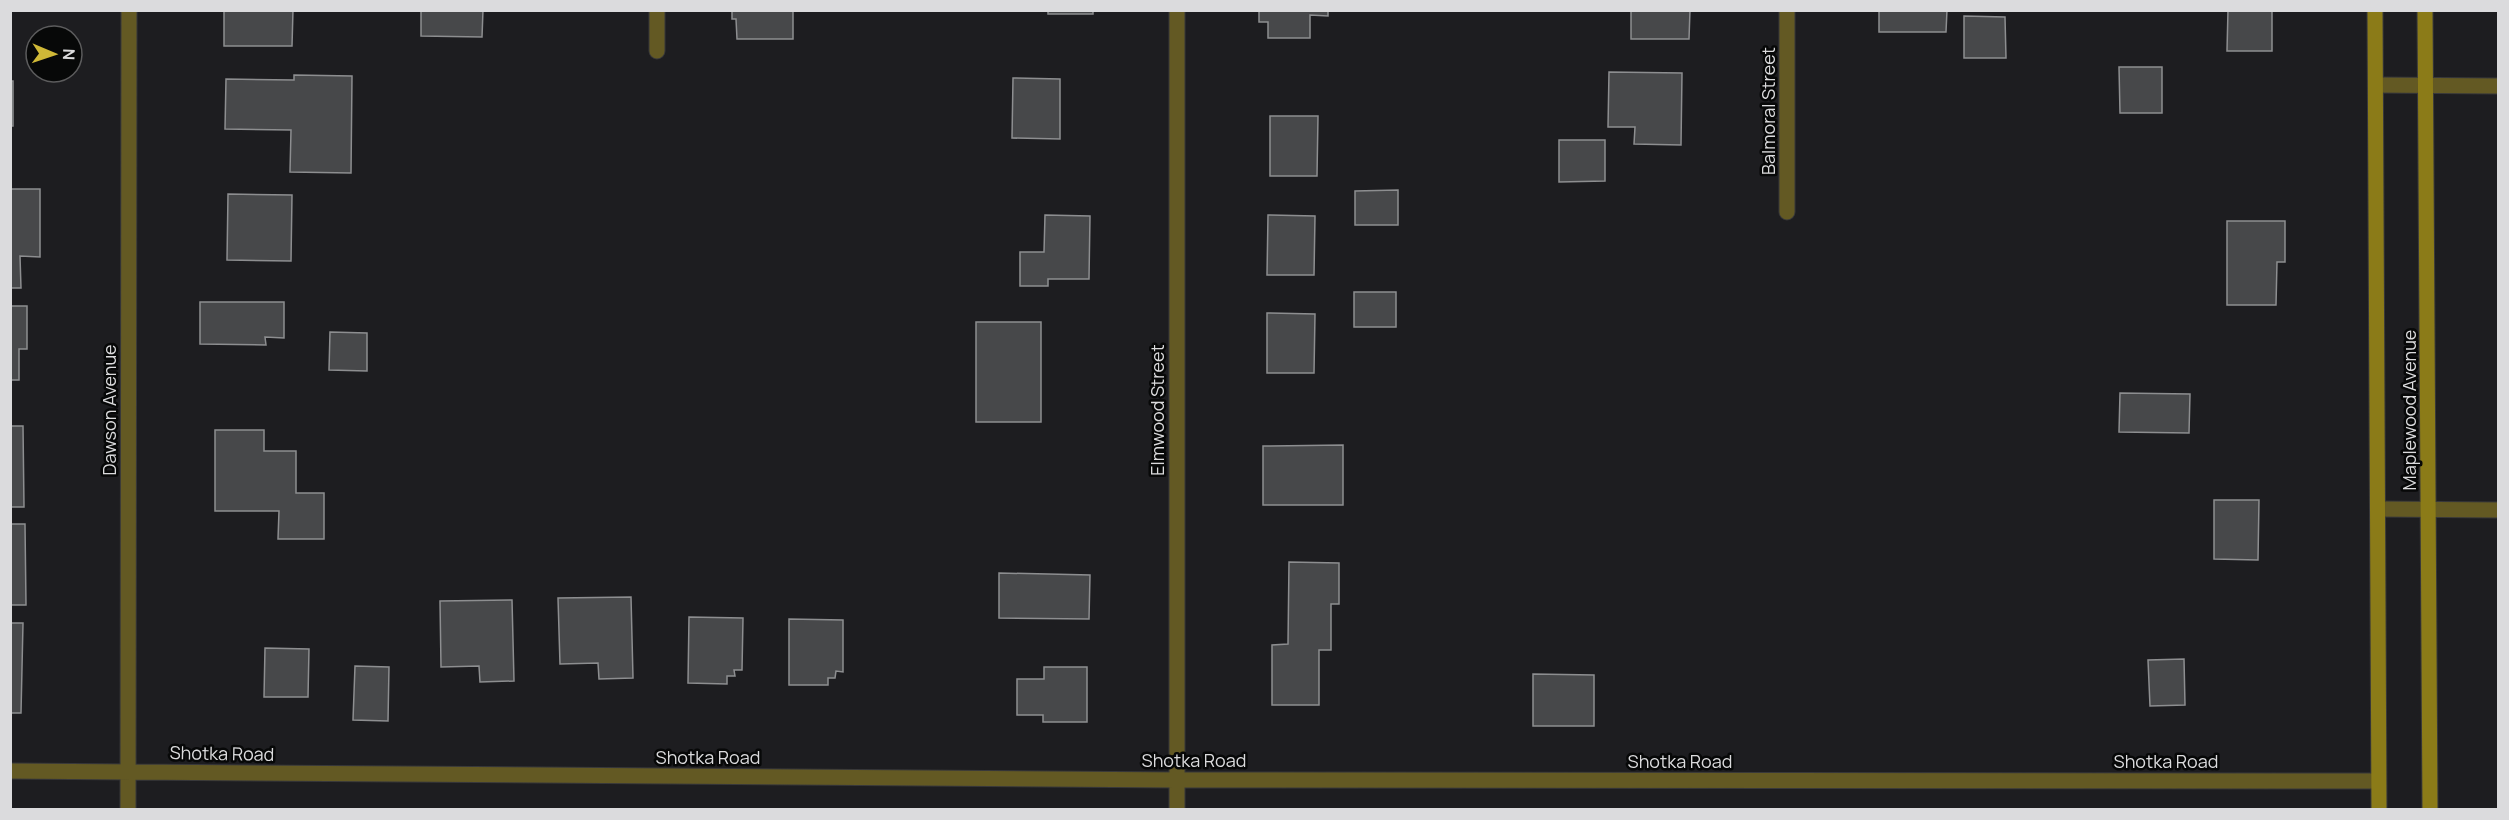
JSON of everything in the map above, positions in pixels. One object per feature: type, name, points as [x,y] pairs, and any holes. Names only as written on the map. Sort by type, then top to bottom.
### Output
[{"type":"street","name":"Dawson Avenue","points":[[128,810],[129,10]]},
{"type":"street","points":[[657,10],[657,51]]},
{"type":"street","name":"Elmwood Street","points":[[1177,10],[1177,810]]},
{"type":"street","name":"Balmoral Street","points":[[1787,212],[1788,10]]},
{"type":"street","name":"Maplewood Avenue","points":[[2376,10],[2379,810]]},
{"type":"street","name":"Maplewood Avenue","points":[[2425,10],[2430,810]]},
{"type":"street","points":[[2376,85],[2499,86]]},
{"type":"street","points":[[2378,509],[2499,510]]},
{"type":"street","name":"Shotka Road","points":[[10,771],[1177,780],[2378,781]]},
{"type":"building","points":[[224,10],[293,10],[292,46],[224,46]]},
{"type":"building","points":[[421,10],[483,10],[482,37],[421,36]]},
{"type":"building","points":[[732,10],[793,10],[793,39],[737,39],[736,19],[732,19]]},
{"type":"building","points":[[1048,10],[1093,10],[1093,14],[1048,14]]},
{"type":"building","points":[[1259,10],[1328,10],[1328,16],[1310,15],[1310,38],[1268,38],[1268,22],[1259,22]]},
{"type":"building","points":[[1631,10],[1690,10],[1689,39],[1631,39]]},
{"type":"building","points":[[1879,10],[1947,10],[1946,32],[1879,32]]},
{"type":"building","points":[[2228,10],[2272,10],[2272,51],[2227,51]]},
{"type":"building","points":[[1964,16],[2005,17],[2006,58],[1964,58]]},
{"type":"building","points":[[2119,67],[2162,67],[2162,113],[2120,113]]},
{"type":"building","points":[[1609,72],[1682,73],[1681,145],[1634,144],[1635,127],[1608,127]]},
{"type":"building","points":[[294,75],[352,76],[351,173],[290,172],[291,130],[225,129],[226,79],[294,80]]},
{"type":"building","points":[[1013,78],[1060,79],[1060,139],[1012,138]]},
{"type":"building","points":[[10,81],[13,81],[13,126],[10,126]]},
{"type":"building","points":[[1270,116],[1318,116],[1317,176],[1270,176]]},
{"type":"building","points":[[1559,140],[1605,140],[1605,181],[1559,182]]},
{"type":"building","points":[[10,189],[40,189],[40,257],[20,256],[21,288],[10,288]]},
{"type":"building","points":[[1398,190],[1398,225],[1355,225],[1355,191]]},
{"type":"building","points":[[228,194],[292,195],[291,261],[227,260]]},
{"type":"building","points":[[1045,215],[1090,216],[1089,279],[1048,279],[1048,286],[1020,286],[1020,252],[1044,252]]},
{"type":"building","points":[[1268,215],[1315,216],[1314,275],[1267,275]]},
{"type":"building","points":[[2227,221],[2285,221],[2285,262],[2277,262],[2276,305],[2227,305]]},
{"type":"building","points":[[1354,292],[1396,292],[1396,327],[1354,327]]},
{"type":"building","points":[[200,302],[284,302],[284,338],[265,337],[266,345],[200,344]]},
{"type":"building","points":[[10,306],[27,306],[27,349],[19,349],[19,380],[10,380]]},
{"type":"building","points":[[1267,313],[1315,314],[1314,373],[1267,373]]},
{"type":"building","points":[[976,322],[1041,322],[1041,422],[976,422]]},
{"type":"building","points":[[330,332],[367,333],[367,371],[329,370]]},
{"type":"building","points":[[2120,393],[2190,394],[2189,433],[2119,432]]},
{"type":"building","points":[[10,426],[23,426],[24,507],[10,507]]},
{"type":"building","points":[[215,430],[264,430],[264,451],[296,451],[296,493],[324,493],[324,539],[278,539],[279,511],[215,511]]},
{"type":"building","points":[[1343,445],[1343,505],[1263,505],[1263,446]]},
{"type":"building","points":[[2214,500],[2259,500],[2258,560],[2214,559]]},
{"type":"building","points":[[10,524],[25,524],[26,605],[10,605]]},
{"type":"building","points":[[1289,562],[1339,563],[1339,604],[1331,604],[1331,650],[1319,650],[1319,705],[1272,705],[1272,645],[1288,644]]},
{"type":"building","points":[[999,573],[1090,575],[1089,619],[999,618]]},
{"type":"building","points":[[631,597],[633,678],[599,679],[598,663],[560,664],[558,598]]},
{"type":"building","points":[[512,600],[514,681],[480,682],[479,666],[441,667],[440,601]]},
{"type":"building","points":[[689,617],[743,618],[742,670],[734,670],[735,676],[727,676],[727,684],[688,683]]},
{"type":"building","points":[[789,619],[843,620],[843,672],[836,671],[835,678],[828,678],[828,685],[789,685]]},
{"type":"building","points":[[10,623],[23,623],[21,713],[10,713]]},
{"type":"building","points":[[265,648],[309,649],[308,697],[264,697]]},
{"type":"building","points":[[2184,659],[2185,705],[2150,706],[2148,660]]},
{"type":"building","points":[[355,666],[389,667],[388,721],[353,720]]},
{"type":"building","points":[[1044,667],[1087,667],[1087,722],[1043,722],[1043,715],[1017,715],[1017,679],[1044,679]]},
{"type":"building","points":[[1533,674],[1594,675],[1594,726],[1533,726]]}]
